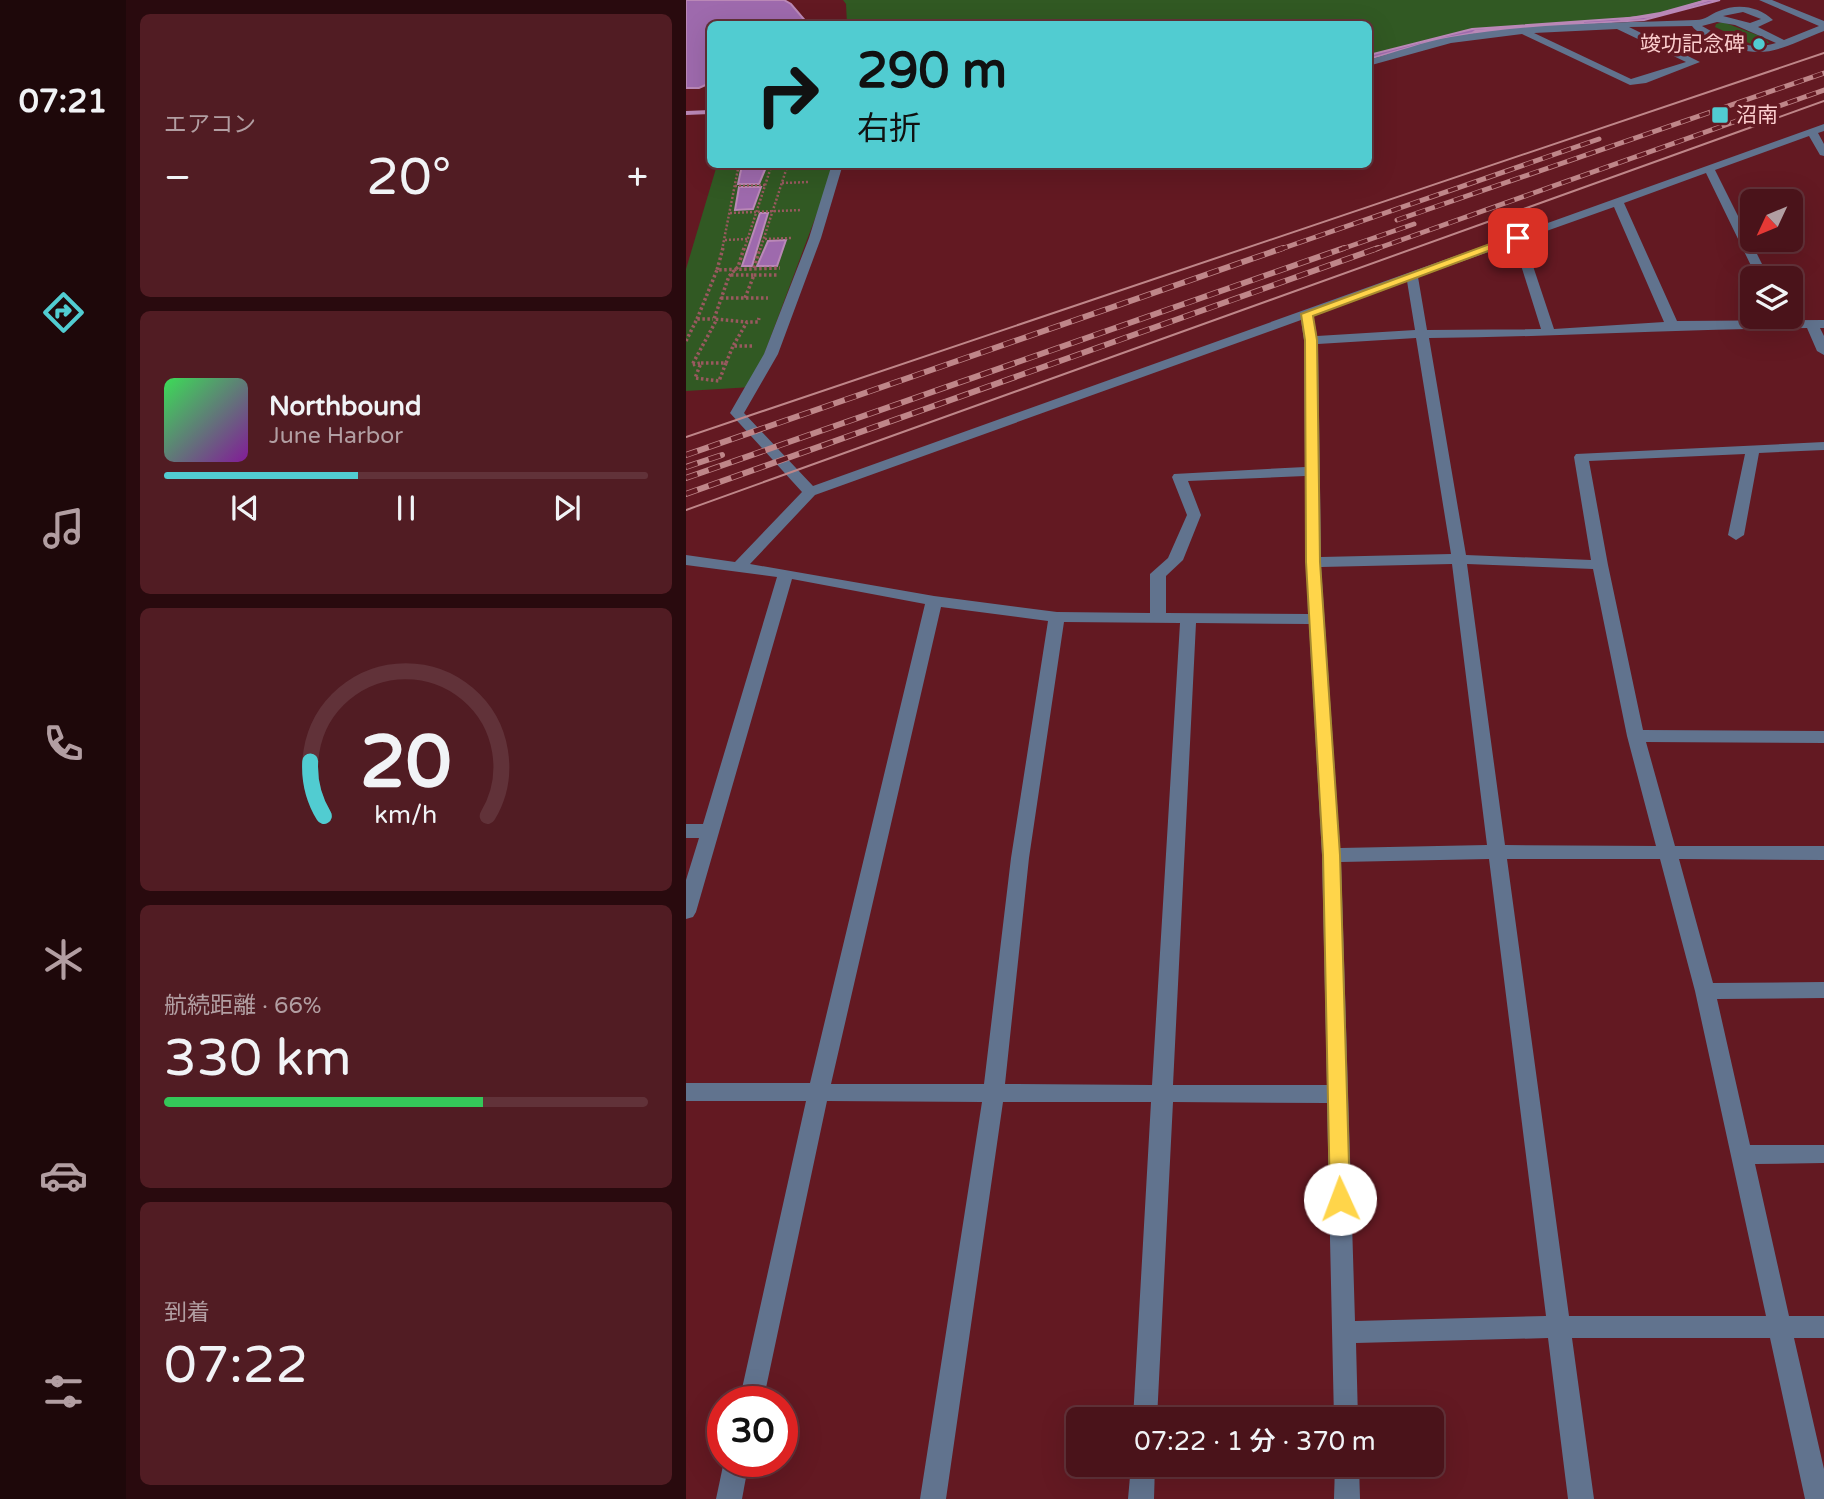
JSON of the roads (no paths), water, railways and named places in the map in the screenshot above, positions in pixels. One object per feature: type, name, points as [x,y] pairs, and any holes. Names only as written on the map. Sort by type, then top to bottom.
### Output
[{"type":"street","points":[[1764,0],[1824,26]]},
{"type":"street","points":[[1372,61],[1450,40],[1523,31],[1669,22],[1698,23],[1714,18],[1722,12],[1744,9],[1768,20],[1749,27]]},
{"type":"street","points":[[1714,18],[1731,20],[1782,40]]},
{"type":"street","points":[[1698,23],[1699,29],[1748,49],[1764,51],[1782,40],[1824,26]]},
{"type":"street","points":[[1523,31],[1630,82],[1642,81],[1695,62],[1617,26]]},
{"type":"street","points":[[738,567],[810,492],[1824,127]]},
{"type":"street","points":[[1811,131],[1824,153]]},
{"type":"street","points":[[810,492],[737,414],[774,346],[815,238],[837,168]]},
{"type":"street","points":[[1709,169],[1757,266]]},
{"type":"street","points":[[1618,202],[1672,325]]},
{"type":"street","points":[[1518,238],[1549,332]]},
{"type":"street","points":[[1412,276],[1459,559],[1581,1499]]},
{"type":"street","points":[[1306,314],[1311,340],[1313,562],[1331,855],[1346,1407]]},
{"type":"street","points":[[1311,340],[1740,323]]},
{"type":"street","points":[[1818,324],[1824,351]]},
{"type":"street","points":[[1818,1499],[1743,1155],[1704,991],[1636,736],[1600,565],[1581,457],[1824,446]]},
{"type":"street","points":[[1736,536],[1753,449]]},
{"type":"street","points":[[1158,617],[1158,574],[1175,559],[1194,515],[1178,477],[1312,471]]},
{"type":"street","points":[[1313,562],[1459,559],[1600,565]]},
{"type":"street","points":[[686,560],[786,573],[934,601],[1057,617],[1317,619]]},
{"type":"street","points":[[686,912],[786,573]]},
{"type":"street","points":[[754,1386],[819,1091],[934,601]]},
{"type":"street","points":[[933,1499],[994,1092],[1020,858],[1057,617]]},
{"type":"street","points":[[1146,1407],[1188,618]]},
{"type":"street","points":[[1636,736],[1824,737]]},
{"type":"street","points":[[686,831],[710,831]]},
{"type":"street","points":[[1331,855],[1497,852],[1824,853]]},
{"type":"street","points":[[1704,991],[1824,990]]},
{"type":"street","points":[[686,1092],[1337,1094]]},
{"type":"street","points":[[1743,1155],[1824,1154]]},
{"type":"street","points":[[1344,1332],[1558,1326],[1824,1327]]},
{"type":"street","points":[[729,1499],[734,1477]]},
{"type":"street","points":[[1141,1499],[1142,1477]]},
{"type":"street","points":[[1347,1477],[1347,1499]]},
{"type":"waterway","points":[[1621,19],[1660,14],[1709,0]]},
{"type":"waterway","points":[[1475,32],[1582,23]]},
{"type":"waterway","points":[[686,113],[707,112]]},
{"type":"tram line","points":[[686,437],[1824,53]]},
{"type":"tram line","points":[[686,510],[1824,101]]},
{"type":"railway","points":[[1397,220],[1824,73]]},
{"type":"railway","points":[[1373,250],[1824,90]]},
{"type":"railway","points":[[1278,250],[1599,139]]},
{"type":"railway","points":[[1339,250],[1414,224]]},
{"type":"railway","points":[[686,455],[1283,248]]},
{"type":"railway","points":[[686,478],[1344,248]]},
{"type":"railway","points":[[686,494],[1378,248]]},
{"type":"railway","points":[[686,467],[722,455]]},
{"type":"place","name":"竣功記念碑","points":[[1759,44]]},
{"type":"place","name":"沼南","points":[[1720,115]]}]
